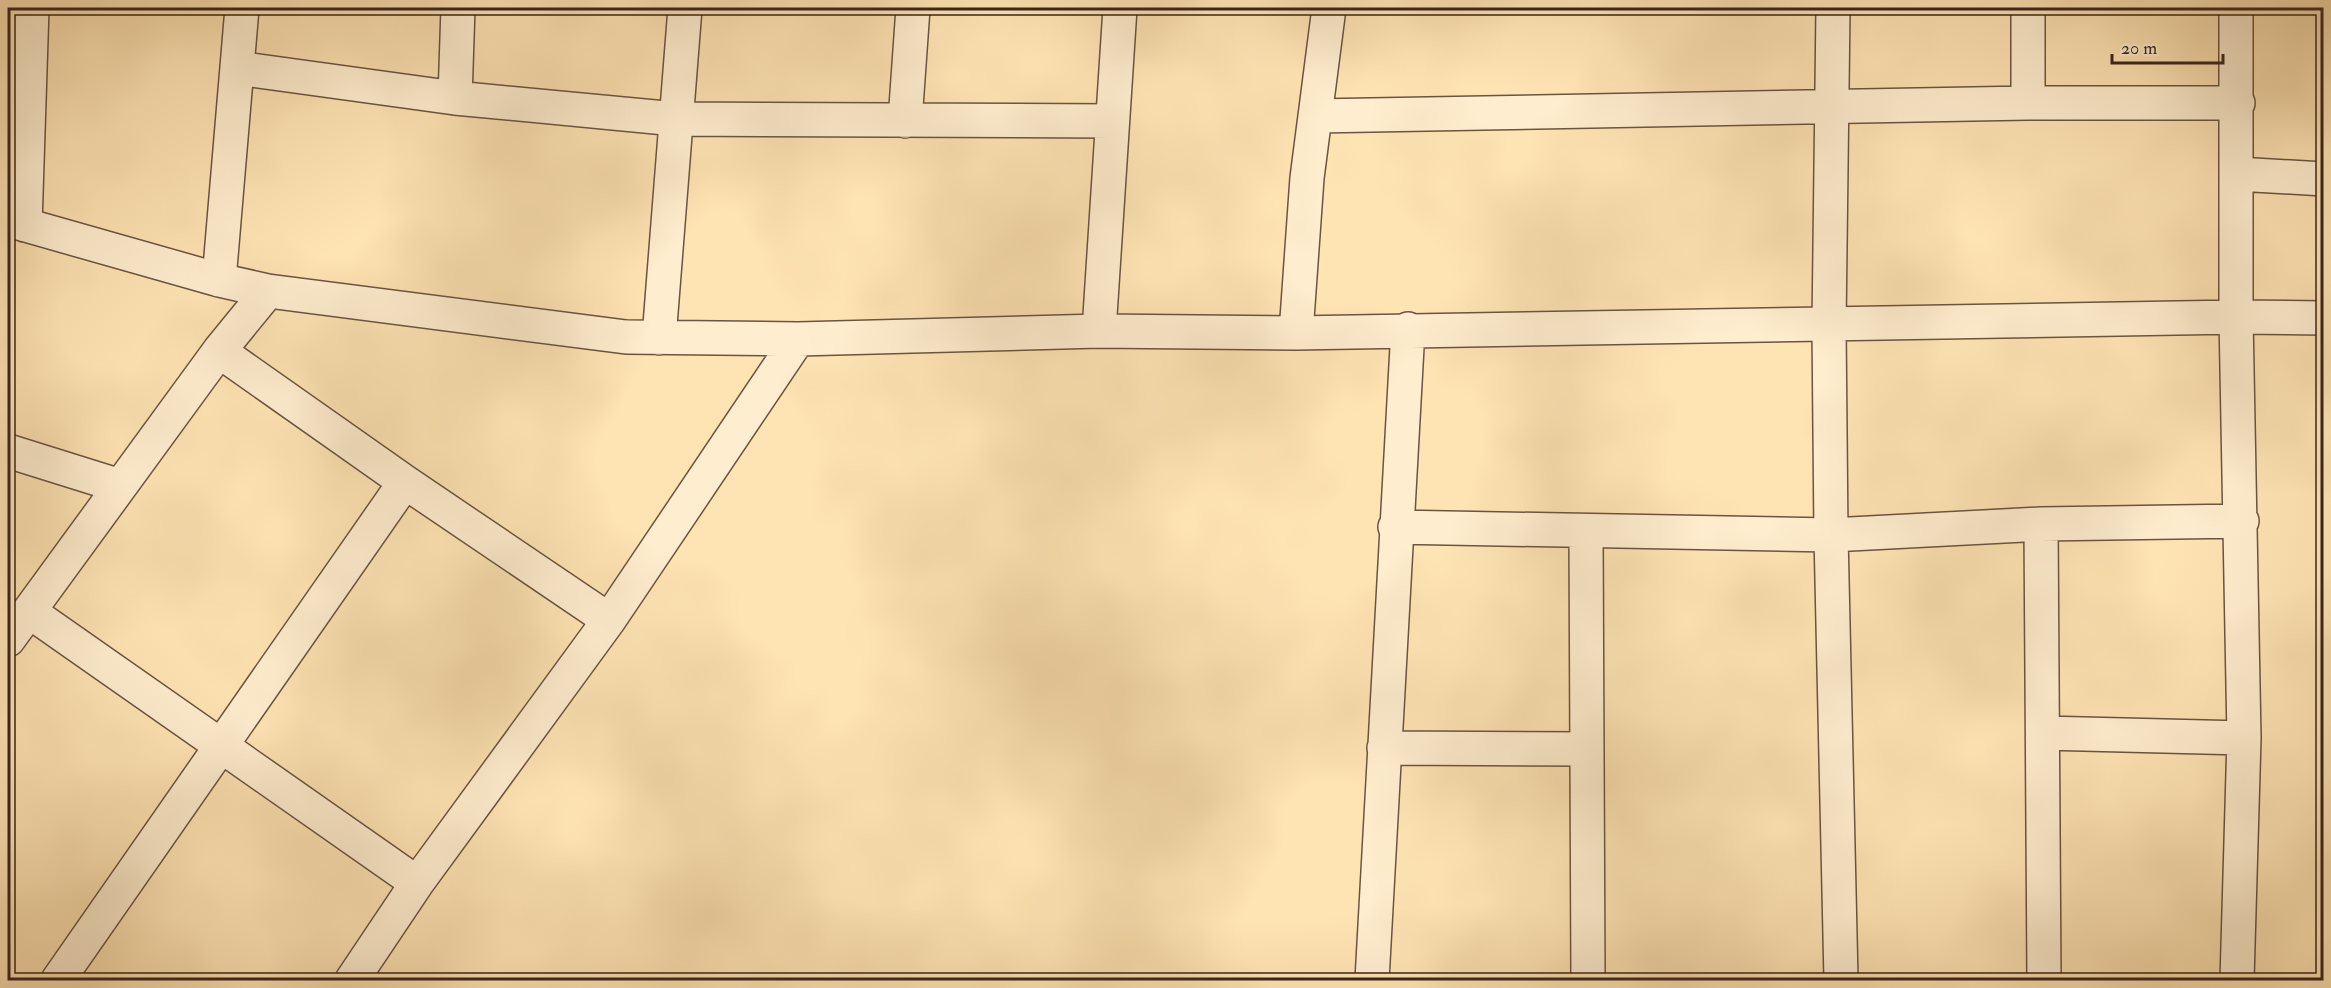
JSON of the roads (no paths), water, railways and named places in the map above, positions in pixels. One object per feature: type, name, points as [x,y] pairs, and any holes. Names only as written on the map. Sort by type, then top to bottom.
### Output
[{"type":"street","points":[[32,8],[16,223],[219,280],[268,291],[614,335],[659,338],[798,339],[1099,331],[1296,333],[1407,329],[1829,326],[2236,317],[2324,318]]},
{"type":"street","points":[[219,280],[242,8]]},
{"type":"street","points":[[455,98],[459,8]]},
{"type":"street","points":[[659,338],[685,8]]},
{"type":"street","points":[[905,121],[913,8]]},
{"type":"street","points":[[1099,331],[1120,8]]},
{"type":"street","points":[[1296,333],[1307,178],[1329,8]]},
{"type":"street","points":[[1833,8],[1834,106],[1829,326],[1831,535],[1841,981]]},
{"type":"street","points":[[2028,8],[2028,103]]},
{"type":"street","points":[[2236,8],[2238,104],[2236,317],[2242,521],[2244,738],[2237,981]]},
{"type":"street","points":[[237,68],[455,98],[676,119],[1112,121]]},
{"type":"street","points":[[1315,116],[2028,103],[2238,104]]},
{"type":"street","points":[[2237,174],[2324,179]]},
{"type":"street","points":[[8,640],[219,351],[268,291]]},
{"type":"street","points":[[1372,981],[1407,329]]},
{"type":"street","points":[[352,981],[417,883],[609,620],[798,339]]},
{"type":"street","points":[[219,351],[405,482],[609,620]]},
{"type":"street","points":[[8,451],[120,486]]},
{"type":"street","points":[[58,981],[405,482]]},
{"type":"street","points":[[1395,527],[1831,535],[2041,524],[2242,521]]},
{"type":"street","points":[[2041,524],[2044,981]]},
{"type":"street","points":[[1586,532],[1588,981]]},
{"type":"street","points":[[30,612],[417,883]]},
{"type":"street","points":[[2043,733],[2244,738]]},
{"type":"street","points":[[1384,748],[1587,749]]}]
